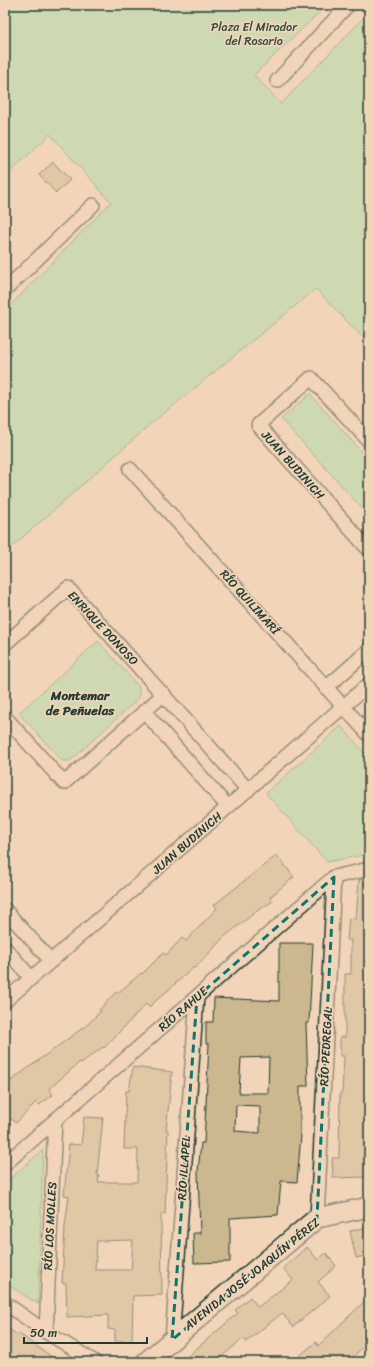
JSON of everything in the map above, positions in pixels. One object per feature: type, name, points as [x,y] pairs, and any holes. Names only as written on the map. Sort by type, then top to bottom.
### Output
[{"type":"main road","name":"AVENIDA JOSÉ JOAQUÍN PÉREZ","points":[[146,1362],[317,1218],[369,1207]]},
{"type":"street","points":[[277,81],[348,5]]},
{"type":"street","points":[[5,290],[93,206]]},
{"type":"street","name":"JUAN BUDINICH","points":[[369,441],[311,378],[258,425],[369,550]]},
{"type":"street","name":"RÍO QUILIMARÍ","points":[[130,469],[369,735]]},
{"type":"street","name":"ENRIQUE DONOSO","points":[[5,644],[68,588],[248,790]]},
{"type":"street","points":[[326,688],[369,650]]},
{"type":"street","name":"JUAN BUDINICH","points":[[5,1001],[369,684]]},
{"type":"street","points":[[5,717],[64,783],[164,694]]},
{"type":"street","points":[[144,711],[228,807]]},
{"type":"street","name":"RÍO RAHUE","points":[[5,1164],[334,877],[369,869]]},
{"type":"street","name":"RÍO PEDREGAL","points":[[317,1218],[334,877]]},
{"type":"street","points":[[5,910],[51,961]]},
{"type":"street","points":[[5,948],[32,978]]},
{"type":"street","name":"RÍO ILLAPEL","points":[[172,1340],[196,997]]},
{"type":"street","name":"RÍO LOS MOLLES","points":[[46,1332],[55,1120]]},
{"type":"street","points":[[5,1303],[46,1332],[95,1362]]},
{"type":"highlighted area","points":[[334,877],[317,1218],[172,1340],[197,997]]},
{"type":"green space","name":"Plaza El Mirador del Rosario","points":[[327,5],[254,75],[281,104],[369,12],[369,344],[316,289],[153,422],[5,553],[5,311],[111,202],[50,134],[5,177],[5,6]]},
{"type":"green space","points":[[310,394],[369,460],[369,516],[281,419]]},
{"type":"green space","points":[[98,641],[139,687],[139,698],[70,761],[62,761],[19,713]]},
{"type":"green space","points":[[341,726],[369,758],[369,854],[327,862],[266,793]]},
{"type":"green space","points":[[43,1150],[38,1304],[5,1283],[5,1183]]},
{"type":"building","points":[[53,162],[70,180],[56,193],[39,175]]},
{"type":"building","points":[[277,855],[294,877],[270,897],[273,901],[257,911],[224,937],[195,968],[194,967],[149,1007],[146,1004],[104,1048],[103,1047],[81,1063],[80,1062],[49,1089],[53,1095],[39,1105],[36,1102],[16,1123],[5,1113],[5,1085],[88,1024],[101,1011],[99,1010],[116,992],[118,993],[141,973],[142,974],[163,953],[166,955],[182,938],[186,941],[217,908],[214,905]]},
{"type":"building","points":[[369,877],[369,1177],[333,1178],[332,1158],[339,1158],[340,1093],[342,1093],[344,1056],[340,1056],[340,1037],[345,1037],[345,974],[351,974],[351,940],[347,940],[349,918],[356,919],[359,880]]},
{"type":"building","points":[[279,943],[313,943],[309,1023],[306,1023],[308,1086],[300,1086],[301,1135],[297,1182],[281,1181],[278,1215],[230,1218],[230,1262],[194,1263],[193,1233],[200,1233],[198,1171],[201,1143],[204,1143],[209,1044],[206,1044],[206,1022],[213,1022],[214,998],[279,1001]],"holes":[[[269,1057],[268,1093],[239,1093],[241,1058]],[[236,1105],[260,1106],[260,1133],[235,1131]]]},
{"type":"building","points":[[133,1067],[172,1072],[166,1130],[168,1130],[165,1214],[161,1214],[162,1295],[133,1296],[132,1341],[115,1341],[115,1330],[108,1329],[108,1315],[67,1317],[66,1283],[62,1283],[65,1226],[69,1196],[64,1195],[69,1144],[81,1145],[84,1117],[103,1118],[97,1175],[99,1175],[98,1182],[137,1182],[138,1149],[124,1149],[126,1091],[129,1091]],"holes":[[[133,1240],[131,1270],[95,1270],[97,1241]]]},
{"type":"building","points":[[369,1227],[369,1255],[356,1258],[350,1231]]},
{"type":"building","points":[[307,1247],[318,1260],[326,1253],[336,1266],[318,1282],[330,1296],[293,1327],[282,1313],[246,1342],[244,1338],[215,1362],[181,1362],[238,1313],[235,1310],[250,1297],[258,1307],[293,1280],[283,1268]]},
{"type":"building","points":[[369,1297],[369,1341],[348,1362],[292,1362],[316,1342],[318,1346]]},
{"type":"building","points":[[5,1326],[17,1335],[18,1333],[59,1362],[5,1362]]},
{"type":"district","name":"Montemar de Peñuelas","points":[[80,702]]}]
